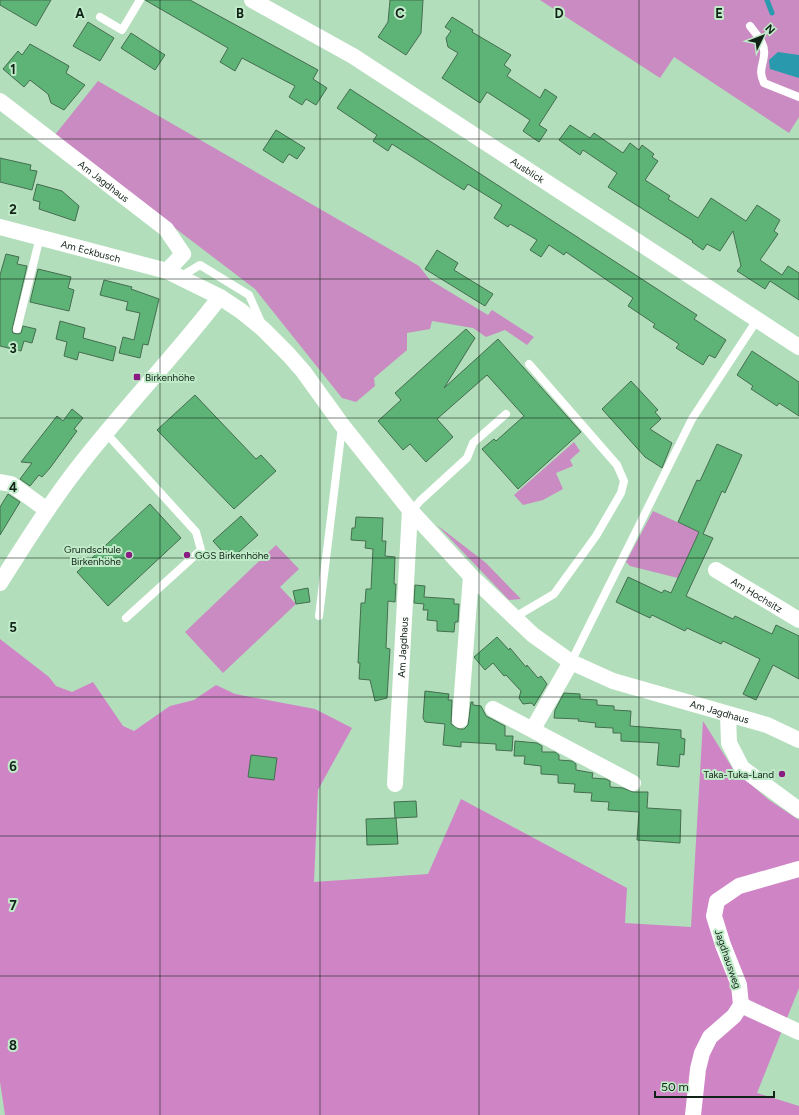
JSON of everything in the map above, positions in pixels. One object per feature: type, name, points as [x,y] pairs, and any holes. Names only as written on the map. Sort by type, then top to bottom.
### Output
[{"type":"street","name":"Ausblick","points":[[252,0],[354,56],[799,347]]},
{"type":"street","name":"Am Jagdhaus","points":[[0,101],[166,230],[183,254],[174,274],[220,297],[241,310],[263,329],[303,371],[342,424],[411,511],[471,576],[533,635],[571,662],[613,681],[767,725],[799,740]]},
{"type":"street","name":"Am Eckbusch","points":[[0,227],[174,274]]},
{"type":"street","points":[[0,583],[47,510],[106,433],[183,345],[220,297]]},
{"type":"street","points":[[0,482],[11,484],[47,510]]},
{"type":"street","name":"Am Jagdhaus","points":[[395,784],[411,511]]},
{"type":"street","name":"Am Hochsitz","points":[[716,570],[799,620]]},
{"type":"street","points":[[460,720],[471,576]]},
{"type":"street","points":[[533,730],[571,662]]},
{"type":"street","points":[[493,709],[633,783]]},
{"type":"street","points":[[728,714],[729,743],[742,768],[799,810]]},
{"type":"street","name":"Jagdhausweg","points":[[741,1005],[739,985],[723,945],[714,916],[717,901],[739,886],[799,869]]},
{"type":"street","points":[[693,1115],[698,1069],[704,1048],[710,1037],[734,1016],[741,1005],[799,1032]]},
{"type":"lane","points":[[100,17],[122,30],[140,0]]},
{"type":"lane","points":[[750,26],[761,40],[764,53],[760,67],[764,83],[799,97]]},
{"type":"lane","points":[[17,329],[40,237]]},
{"type":"lane","name":"Am Jagdhaus","points":[[174,274],[200,266],[249,295],[263,329]]},
{"type":"lane","points":[[571,662],[692,419],[757,320]]},
{"type":"lane","points":[[515,617],[554,594],[596,536],[621,493],[624,481],[617,465],[529,364]]},
{"type":"lane","points":[[411,511],[467,458],[473,444],[506,414]]},
{"type":"lane","points":[[319,616],[342,424]]},
{"type":"lane","points":[[106,433],[196,532],[200,550],[126,618]]},
{"type":"shaded area","points":[[540,0],[799,0],[799,117],[789,133],[674,57],[660,78]]},
{"type":"shaded area","points":[[98,81],[419,266],[430,280],[488,315],[492,310],[534,337],[527,345],[505,330],[486,337],[473,328],[432,321],[430,329],[407,333],[407,350],[374,378],[375,386],[356,402],[342,398],[255,289],[54,136]]},
{"type":"shaded area","points":[[574,442],[580,451],[570,460],[573,466],[556,473],[563,489],[543,500],[523,505],[514,495]]},
{"type":"shaded area","points":[[653,511],[699,532],[678,578],[630,566],[626,562]]},
{"type":"shaded area","points":[[437,525],[486,563],[521,599],[509,600]]},
{"type":"shaded area","points":[[276,545],[299,569],[280,587],[296,604],[223,673],[185,632]]},
{"type":"shaded area","points":[[0,639],[49,677],[56,686],[72,692],[93,682],[123,726],[134,731],[170,706],[194,700],[216,685],[235,694],[315,709],[352,728],[318,790],[314,882],[428,874],[461,799],[627,888],[625,923],[691,927],[703,721],[733,769],[769,800],[799,820],[799,988],[757,1093],[799,1106],[799,1115],[5,1115],[0,1082]]},
{"type":"water","points":[[778,52],[799,55],[799,78],[770,69],[769,60]]},
{"type":"building","points":[[0,0],[51,0],[36,26],[0,5]]},
{"type":"building","points":[[145,0],[190,0],[318,70],[313,79],[327,88],[316,105],[306,99],[302,105],[289,97],[295,86],[242,58],[235,71],[220,62],[228,48]]},
{"type":"building","points":[[390,0],[423,0],[421,33],[406,55],[378,37],[388,22]]},
{"type":"building","points":[[452,17],[473,30],[472,32],[511,55],[504,65],[511,70],[507,76],[540,98],[545,89],[557,97],[539,125],[547,130],[539,142],[523,131],[530,120],[487,92],[480,103],[442,78],[458,53],[448,47],[446,38],[451,31],[445,27]]},
{"type":"building","points":[[88,22],[114,38],[100,61],[73,46]]},
{"type":"building","points":[[131,33],[165,55],[155,70],[121,48]]},
{"type":"building","points":[[30,44],[69,66],[66,73],[85,85],[64,110],[51,103],[48,94],[30,80],[24,87],[3,69],[18,51],[22,55]]},
{"type":"building","points":[[350,89],[697,315],[694,319],[726,340],[715,358],[709,355],[703,365],[676,348],[679,344],[653,327],[655,324],[628,306],[633,298],[566,252],[564,255],[549,245],[541,257],[530,250],[537,240],[510,224],[508,227],[494,218],[502,205],[468,184],[464,190],[392,144],[388,151],[373,141],[377,135],[337,108]]},
{"type":"building","points":[[570,125],[590,138],[594,133],[623,153],[630,143],[639,150],[642,145],[654,154],[652,157],[658,161],[645,180],[670,196],[668,199],[698,218],[711,198],[746,221],[757,205],[780,220],[774,231],[778,234],[760,260],[782,275],[788,266],[799,273],[799,300],[770,281],[765,289],[737,271],[741,266],[733,231],[720,251],[707,244],[703,250],[692,242],[693,241],[608,187],[617,173],[583,150],[580,155],[559,140]]},
{"type":"building","points":[[276,130],[305,148],[297,159],[289,154],[283,163],[263,150]]},
{"type":"building","points":[[0,158],[31,165],[30,170],[37,171],[32,190],[0,182]]},
{"type":"building","points":[[37,184],[62,191],[79,206],[75,221],[39,209],[40,202],[33,200]]},
{"type":"building","points":[[437,250],[458,263],[454,270],[493,294],[485,306],[425,269]]},
{"type":"building","points":[[6,254],[19,257],[17,264],[27,266],[12,330],[13,333],[18,334],[21,333],[23,326],[36,329],[32,343],[24,341],[21,351],[0,346],[0,275]]},
{"type":"building","points":[[38,269],[71,277],[68,288],[74,290],[69,311],[30,302]]},
{"type":"building","points":[[104,280],[132,287],[131,289],[159,299],[148,345],[143,344],[140,358],[119,353],[123,337],[134,340],[140,313],[126,310],[128,302],[100,295]]},
{"type":"building","points":[[60,321],[85,328],[83,338],[116,347],[113,361],[79,352],[77,360],[64,356],[67,342],[56,339]]},
{"type":"building","points":[[466,329],[475,338],[444,388],[498,339],[581,432],[518,489],[482,449],[494,439],[496,441],[524,416],[487,375],[437,419],[453,437],[426,462],[410,444],[403,450],[378,421],[401,400],[395,393]]},
{"type":"building","points":[[752,351],[799,382],[799,416],[779,403],[777,406],[751,389],[753,386],[737,375]]},
{"type":"building","points":[[631,381],[658,410],[655,412],[661,419],[650,429],[672,443],[662,468],[645,457],[602,409]]},
{"type":"building","points":[[195,395],[256,459],[261,455],[276,471],[234,509],[157,430]]},
{"type":"building","points":[[72,409],[83,418],[74,429],[77,431],[50,468],[42,477],[39,475],[30,486],[20,479],[32,463],[21,462],[57,416],[63,421]]},
{"type":"building","points":[[717,444],[742,455],[725,493],[722,491],[703,534],[713,538],[686,596],[733,619],[735,616],[772,634],[776,625],[799,636],[799,679],[773,665],[756,700],[743,694],[760,659],[723,641],[721,644],[687,628],[685,631],[652,615],[650,618],[616,602],[628,577],[662,593],[664,590],[671,593],[699,532],[678,522],[697,480],[700,481]]},
{"type":"building","points":[[8,494],[20,502],[0,535],[0,507]]},
{"type":"building","name":"Grundschule Birkenhöhe","points":[[150,504],[181,538],[108,606],[77,572]]},
{"type":"building","points":[[241,516],[258,535],[230,560],[213,541]]},
{"type":"building","points":[[356,517],[383,518],[382,541],[386,541],[385,556],[395,557],[395,602],[388,601],[386,648],[390,649],[387,698],[375,701],[370,680],[359,679],[360,663],[358,663],[361,603],[365,603],[366,589],[371,589],[373,549],[365,548],[366,541],[351,540],[352,528],[355,528]]},
{"type":"building","points":[[415,585],[425,586],[424,597],[454,599],[454,604],[459,604],[458,622],[455,622],[454,632],[437,631],[437,621],[427,620],[428,610],[423,610],[424,604],[414,603]]},
{"type":"building","points":[[308,588],[310,602],[296,604],[293,591]]},
{"type":"building","points":[[497,637],[509,650],[510,648],[526,667],[527,665],[538,678],[541,676],[547,684],[534,706],[532,703],[523,704],[519,698],[521,691],[506,675],[504,676],[493,663],[485,670],[474,657]]},
{"type":"building","points":[[425,691],[449,694],[448,700],[452,700],[451,724],[459,729],[464,729],[468,725],[471,702],[473,702],[473,705],[481,706],[486,716],[505,726],[505,736],[513,736],[512,751],[496,750],[496,744],[461,742],[461,747],[443,745],[445,724],[425,722],[423,718]]},
{"type":"building","points":[[564,693],[580,694],[580,699],[597,700],[597,705],[614,706],[614,710],[631,711],[630,726],[681,730],[681,738],[685,739],[684,755],[680,754],[679,767],[657,765],[659,743],[621,741],[621,733],[613,733],[613,728],[595,727],[596,723],[578,721],[579,719],[554,718],[555,710]]},
{"type":"building","points":[[515,741],[537,743],[542,746],[542,752],[555,752],[559,755],[559,760],[572,761],[576,764],[576,770],[593,773],[592,778],[606,779],[610,781],[610,787],[623,788],[633,792],[648,792],[647,808],[681,810],[680,843],[637,840],[639,812],[608,810],[609,802],[591,801],[592,793],[574,792],[575,784],[558,783],[558,775],[541,774],[541,766],[524,764],[525,756],[514,756]]},
{"type":"building","points":[[251,755],[277,758],[274,780],[248,777]]},
{"type":"building","points":[[416,801],[417,817],[395,818],[394,802]]},
{"type":"building","points":[[396,818],[398,844],[367,845],[366,819]]},
{"type":"waterway","points":[[767,0],[772,13]]},
{"type":"place","name":"Birkenhöhe","points":[[137,377]]},
{"type":"place","name":"Grundschule Birkenhöhe","points":[[129,555]]},
{"type":"place","name":"GGS Birkenhöhe","points":[[187,555]]},
{"type":"place","name":"Taka-Tuka-Land","points":[[782,774]]}]
